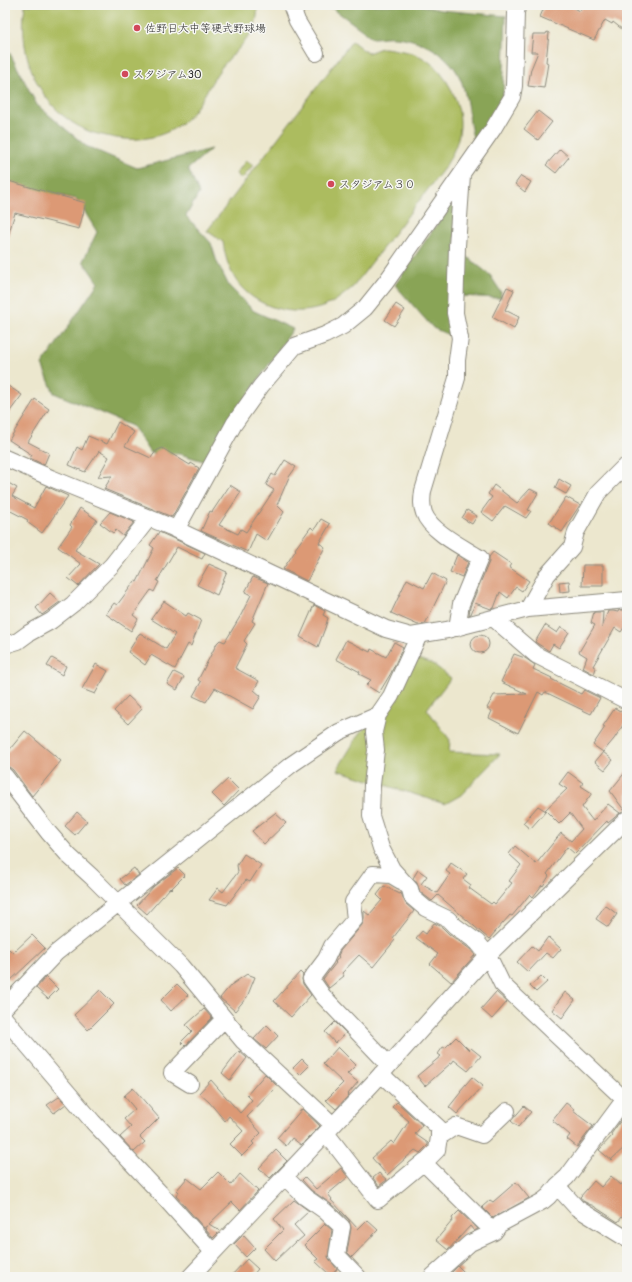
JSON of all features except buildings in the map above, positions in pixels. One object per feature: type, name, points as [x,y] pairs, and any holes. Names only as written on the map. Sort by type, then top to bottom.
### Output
[{"type":"street","points":[[290,5],[297,21],[316,53]]},
{"type":"street","points":[[176,530],[234,424],[261,386],[295,346],[326,335],[343,326],[365,308],[386,282],[493,129],[512,97],[514,86],[516,12],[518,5]]},
{"type":"street","points":[[457,628],[461,604],[480,558],[447,537],[432,525],[424,514],[422,504],[423,491],[457,378],[457,360],[460,338],[455,313],[457,246],[462,175]]},
{"type":"street","points":[[5,458],[176,530],[386,629],[411,636],[457,628],[528,609],[627,600]]},
{"type":"street","points":[[528,609],[547,575],[572,546],[576,532],[598,493],[623,468],[627,466]]},
{"type":"street","points":[[5,645],[18,641],[51,621],[73,604],[112,565],[149,518]]},
{"type":"street","points":[[493,618],[536,655],[627,701]]},
{"type":"street","points":[[419,635],[391,696],[378,715],[374,732],[376,750],[370,816],[381,848],[392,869],[410,889],[412,897],[425,908],[448,919],[455,926],[478,942],[488,955],[502,984],[626,1101],[567,1177],[549,1196],[500,1224],[494,1232],[470,1243],[432,1277]]},
{"type":"street","points":[[5,1007],[56,953],[292,764],[339,732],[378,715]]},
{"type":"street","points":[[5,776],[48,832],[69,856],[119,903],[181,966],[243,1041],[330,1129],[378,1200],[437,1150],[439,1128],[385,1069],[323,996],[311,979],[326,959],[332,946],[355,919],[353,902],[373,874],[391,876],[403,882]]},
{"type":"street","points":[[190,1277],[330,1129],[488,955],[627,819]]},
{"type":"street","points":[[5,1019],[92,1122],[161,1194],[213,1252]]},
{"type":"street","points":[[190,1084],[172,1073],[224,1019]]},
{"type":"street","points":[[439,1138],[456,1126],[482,1135],[507,1111]]},
{"type":"street","points":[[425,1161],[424,1163],[494,1232]]},
{"type":"street","points":[[285,1177],[305,1197],[342,1227],[337,1254],[358,1277]]},
{"type":"street","points":[[557,1186],[577,1208],[627,1239]]},
{"type":"green space","name":"スタジアム30","points":[[25,5],[257,5],[257,15],[255,24],[246,40],[221,68],[197,107],[185,121],[171,130],[155,137],[128,139],[96,134],[88,131],[71,122],[56,109],[44,95],[35,79],[28,61],[23,24]]},
{"type":"green space","points":[[298,5],[419,5],[441,10],[506,16],[503,96],[475,144],[462,83],[458,73],[444,57],[426,45],[406,38],[373,38],[332,8],[301,13]]},
{"type":"green space","points":[[352,41],[367,53],[382,48],[415,54],[424,58],[440,72],[452,91],[459,111],[460,127],[458,139],[454,151],[445,167],[353,287],[340,298],[325,306],[315,309],[293,311],[271,307],[251,296],[243,289],[235,279],[229,267],[223,242],[207,231]]},
{"type":"green space","points":[[5,44],[37,105],[86,146],[137,168],[211,149],[188,169],[199,193],[186,216],[211,243],[217,262],[229,286],[254,311],[293,329],[203,461],[180,454],[150,453],[132,426],[54,393],[42,365],[98,283],[83,261],[97,232],[77,199],[13,186],[5,191]]},
{"type":"green space","points":[[246,160],[253,165],[242,179],[236,174]]},
{"type":"green space","points":[[457,195],[455,247],[490,275],[501,292],[501,298],[461,296],[449,335],[433,328],[395,285]]},
{"type":"green space","points":[[416,658],[433,664],[451,678],[427,709],[450,740],[449,752],[500,754],[461,795],[445,804],[337,770],[356,739]]},
{"type":"place","name":"佐野日大中等硬式野球場","points":[[137,28]]},
{"type":"place","name":"スタジアム30","points":[[125,74]]},
{"type":"place","name":"スタジアム３０","points":[[331,184]]}]
